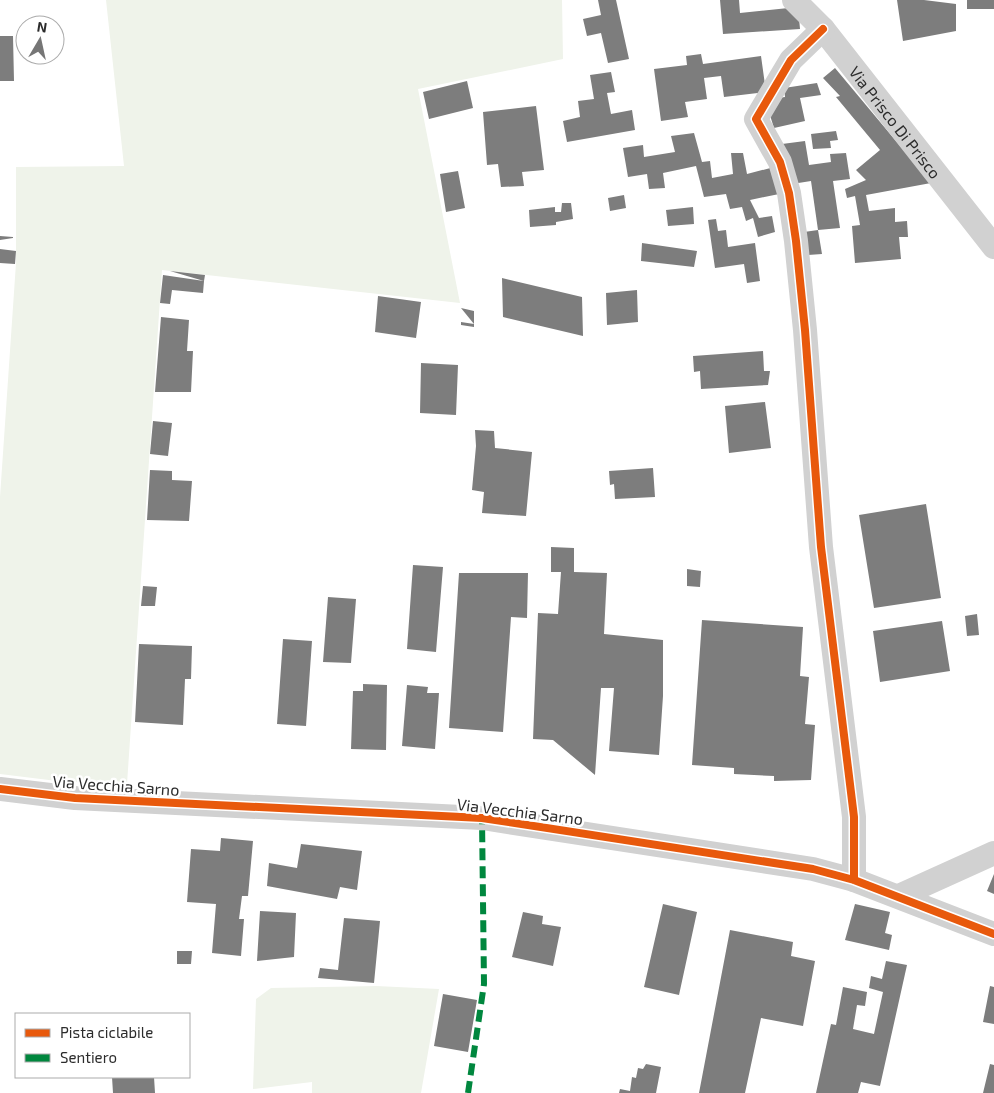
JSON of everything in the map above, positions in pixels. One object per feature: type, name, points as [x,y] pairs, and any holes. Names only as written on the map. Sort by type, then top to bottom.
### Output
[{"type":"street","name":"Via Prisco Di Prisco","points":[[794,0],[823,29],[994,247]]},
{"type":"street","points":[[823,29],[790,60],[756,119],[780,162],[789,192],[796,241],[805,330],[821,547],[854,817],[854,880]]},
{"type":"street","name":"Via Vecchia Sarno","points":[[0,789],[75,798],[482,818],[803,867],[854,880],[994,934]]},
{"type":"street","points":[[899,896],[994,853]]},
{"type":"shaded area","points":[[106,0],[562,0],[563,59],[418,89],[460,303],[162,270],[127,784],[57,781],[0,774],[0,497],[16,263],[16,167],[124,166]]},
{"type":"shaded area","points":[[376,986],[439,989],[421,1093],[312,1093],[312,1082],[253,1089],[256,999],[271,988]]},
{"type":"building","points":[[598,0],[616,0],[629,59],[608,63],[601,33],[587,36],[583,19],[601,15]]},
{"type":"building","points":[[720,0],[739,0],[740,13],[798,7],[800,29],[723,34]]},
{"type":"building","points":[[897,0],[924,0],[956,4],[956,31],[903,41]]},
{"type":"building","points":[[967,0],[994,0],[994,9],[967,9]]},
{"type":"building","points":[[0,36],[13,36],[14,81],[0,81]]},
{"type":"building","points":[[701,54],[703,64],[761,56],[766,92],[724,97],[721,76],[704,78],[707,99],[685,102],[688,117],[661,121],[654,69],[687,65],[686,56]]},
{"type":"building","points":[[835,68],[931,183],[866,195],[869,211],[895,208],[895,222],[907,221],[908,237],[899,237],[901,259],[855,263],[852,226],[860,225],[855,196],[847,198],[845,189],[866,180],[856,170],[880,150],[836,97],[840,96],[823,78]]},
{"type":"building","points":[[611,72],[615,92],[607,93],[611,114],[632,110],[635,130],[567,142],[563,121],[580,117],[578,101],[594,99],[590,75]]},
{"type":"building","points":[[467,81],[473,108],[429,119],[423,92]]},
{"type":"building","points":[[817,83],[821,95],[800,98],[805,121],[774,128],[768,109],[771,99],[785,97],[784,88]]},
{"type":"building","points":[[536,106],[544,170],[522,172],[524,186],[501,187],[498,164],[487,165],[483,112]]},
{"type":"building","points":[[836,131],[838,140],[830,141],[831,148],[813,149],[811,134]]},
{"type":"building","points":[[694,133],[702,162],[710,161],[712,178],[733,174],[731,153],[743,153],[747,174],[778,166],[784,193],[750,200],[759,218],[772,216],[775,232],[758,237],[753,218],[746,221],[742,207],[730,209],[726,194],[704,197],[696,166],[663,173],[665,188],[649,189],[647,174],[628,177],[623,148],[643,145],[644,157],[675,152],[671,136]]},
{"type":"building","points":[[805,141],[809,165],[831,162],[830,154],[846,153],[850,179],[833,181],[840,228],[818,230],[811,181],[792,184],[782,144]]},
{"type":"building","points":[[458,171],[465,208],[446,212],[440,174]]},
{"type":"building","points":[[624,195],[626,208],[610,211],[608,198]]},
{"type":"building","points":[[562,203],[571,203],[573,219],[556,222],[556,225],[530,227],[529,210],[555,207],[555,212],[561,212]]},
{"type":"building","points":[[693,207],[694,224],[668,226],[666,210]]},
{"type":"building","points":[[716,219],[718,231],[726,230],[728,247],[755,243],[760,281],[747,283],[744,264],[715,268],[708,220]]},
{"type":"building","points":[[818,230],[822,254],[808,255],[804,232]]},
{"type":"building","points":[[0,236],[13,237],[13,238],[0,240]]},
{"type":"building","points":[[642,243],[697,251],[694,267],[641,261]]},
{"type":"building","points":[[0,249],[16,251],[15,264],[0,263]]},
{"type":"building","points":[[170,271],[205,275],[204,281]]},
{"type":"building","points":[[163,275],[204,281],[203,293],[172,290],[170,304],[160,303]]},
{"type":"building","points":[[502,278],[582,297],[583,336],[503,317]]},
{"type":"building","points":[[637,290],[638,322],[607,325],[606,293]]},
{"type":"building","points":[[378,296],[421,302],[416,338],[375,332]]},
{"type":"building","points":[[461,308],[474,311],[474,324]]},
{"type":"building","points":[[161,317],[189,320],[187,351],[193,351],[191,392],[155,392]]},
{"type":"building","points":[[461,322],[474,324],[474,327],[461,325]]},
{"type":"building","points":[[763,351],[764,371],[770,371],[768,385],[701,389],[700,371],[694,372],[693,356]]},
{"type":"building","points":[[421,363],[458,365],[456,415],[420,413]]},
{"type":"building","points":[[765,402],[771,448],[729,453],[725,406]]},
{"type":"building","points":[[153,421],[172,423],[168,456],[150,454]]},
{"type":"building","points":[[475,430],[494,431],[495,448],[532,452],[526,516],[482,513],[484,492],[472,490],[476,446]]},
{"type":"building","points":[[653,468],[655,497],[615,499],[614,484],[610,485],[609,471]]},
{"type":"building","points":[[150,470],[172,471],[172,480],[192,481],[189,521],[147,520]]},
{"type":"building","points":[[926,504],[941,598],[874,608],[859,515]]},
{"type":"building","points":[[551,547],[574,548],[574,572],[607,573],[604,634],[663,640],[663,696],[659,755],[609,751],[614,688],[601,688],[595,775],[553,740],[533,739],[538,613],[558,614],[561,572],[551,572]]},
{"type":"building","points":[[413,565],[443,567],[436,652],[407,649]]},
{"type":"building","points":[[687,569],[701,571],[700,587],[687,586]]},
{"type":"building","points":[[459,573],[528,573],[527,618],[511,617],[503,732],[449,728]]},
{"type":"building","points":[[143,586],[157,587],[155,606],[141,606]]},
{"type":"building","points":[[328,597],[356,599],[351,663],[323,662]]},
{"type":"building","points":[[977,614],[979,635],[967,636],[965,616]]},
{"type":"building","points":[[702,620],[803,627],[800,676],[809,677],[805,724],[815,725],[811,780],[774,781],[774,776],[734,774],[734,768],[692,765]]},
{"type":"building","points":[[942,621],[950,671],[880,682],[873,631]]},
{"type":"building","points":[[283,639],[312,641],[306,726],[277,724]]},
{"type":"building","points":[[139,644],[192,646],[191,679],[185,679],[183,725],[135,722]]},
{"type":"building","points":[[363,684],[387,685],[386,750],[351,749],[353,691],[363,691]]},
{"type":"building","points":[[407,685],[428,687],[427,693],[439,693],[435,749],[402,746]]},
{"type":"building","points":[[221,838],[253,841],[248,896],[242,896],[239,919],[244,919],[241,956],[212,953],[216,904],[187,902],[191,849],[220,851]]},
{"type":"building","points":[[301,844],[362,851],[357,890],[340,887],[337,899],[267,886],[269,863],[297,868]]},
{"type":"building","points":[[994,874],[994,894],[987,891]]},
{"type":"building","points":[[663,904],[697,912],[679,995],[644,987]]},
{"type":"building","points":[[855,904],[890,912],[885,933],[892,935],[889,950],[845,940]]},
{"type":"building","points":[[260,911],[296,913],[294,957],[257,961]]},
{"type":"building","points":[[523,912],[543,916],[542,924],[561,927],[553,966],[512,957]]},
{"type":"building","points":[[344,918],[380,921],[374,983],[318,978],[320,968],[338,970]]},
{"type":"building","points":[[730,930],[793,942],[791,956],[815,961],[803,1026],[761,1018],[745,1093],[699,1093]]},
{"type":"building","points":[[177,951],[192,951],[191,964],[177,964]]},
{"type":"building","points":[[886,961],[907,965],[880,1086],[861,1082],[858,1093],[816,1093],[831,1024],[836,1025],[843,987],[867,992],[865,1006],[857,1005],[853,1029],[874,1034],[883,992],[869,988],[871,976],[882,979]]},
{"type":"building","points":[[990,986],[994,987],[994,1024],[983,1022]]},
{"type":"building","points":[[443,994],[477,1000],[468,1052],[434,1046]]},
{"type":"building","points":[[646,1064],[661,1067],[656,1093],[619,1093],[620,1089],[630,1091],[632,1077],[636,1078],[638,1068],[643,1069]]},
{"type":"building","points":[[990,1064],[994,1065],[994,1093],[983,1093]]},
{"type":"building","points":[[112,1078],[154,1078],[155,1093],[113,1093]]},
{"type":"marked path","points":[[468,1093],[484,984],[482,818]]},
{"type":"cycle path","points":[[823,29],[791,60],[756,119],[780,162],[789,193],[796,241],[805,330],[821,547],[854,817],[854,880]]},
{"type":"cycle path","points":[[0,789],[75,798],[482,818],[813,869],[854,880],[994,934]]}]
